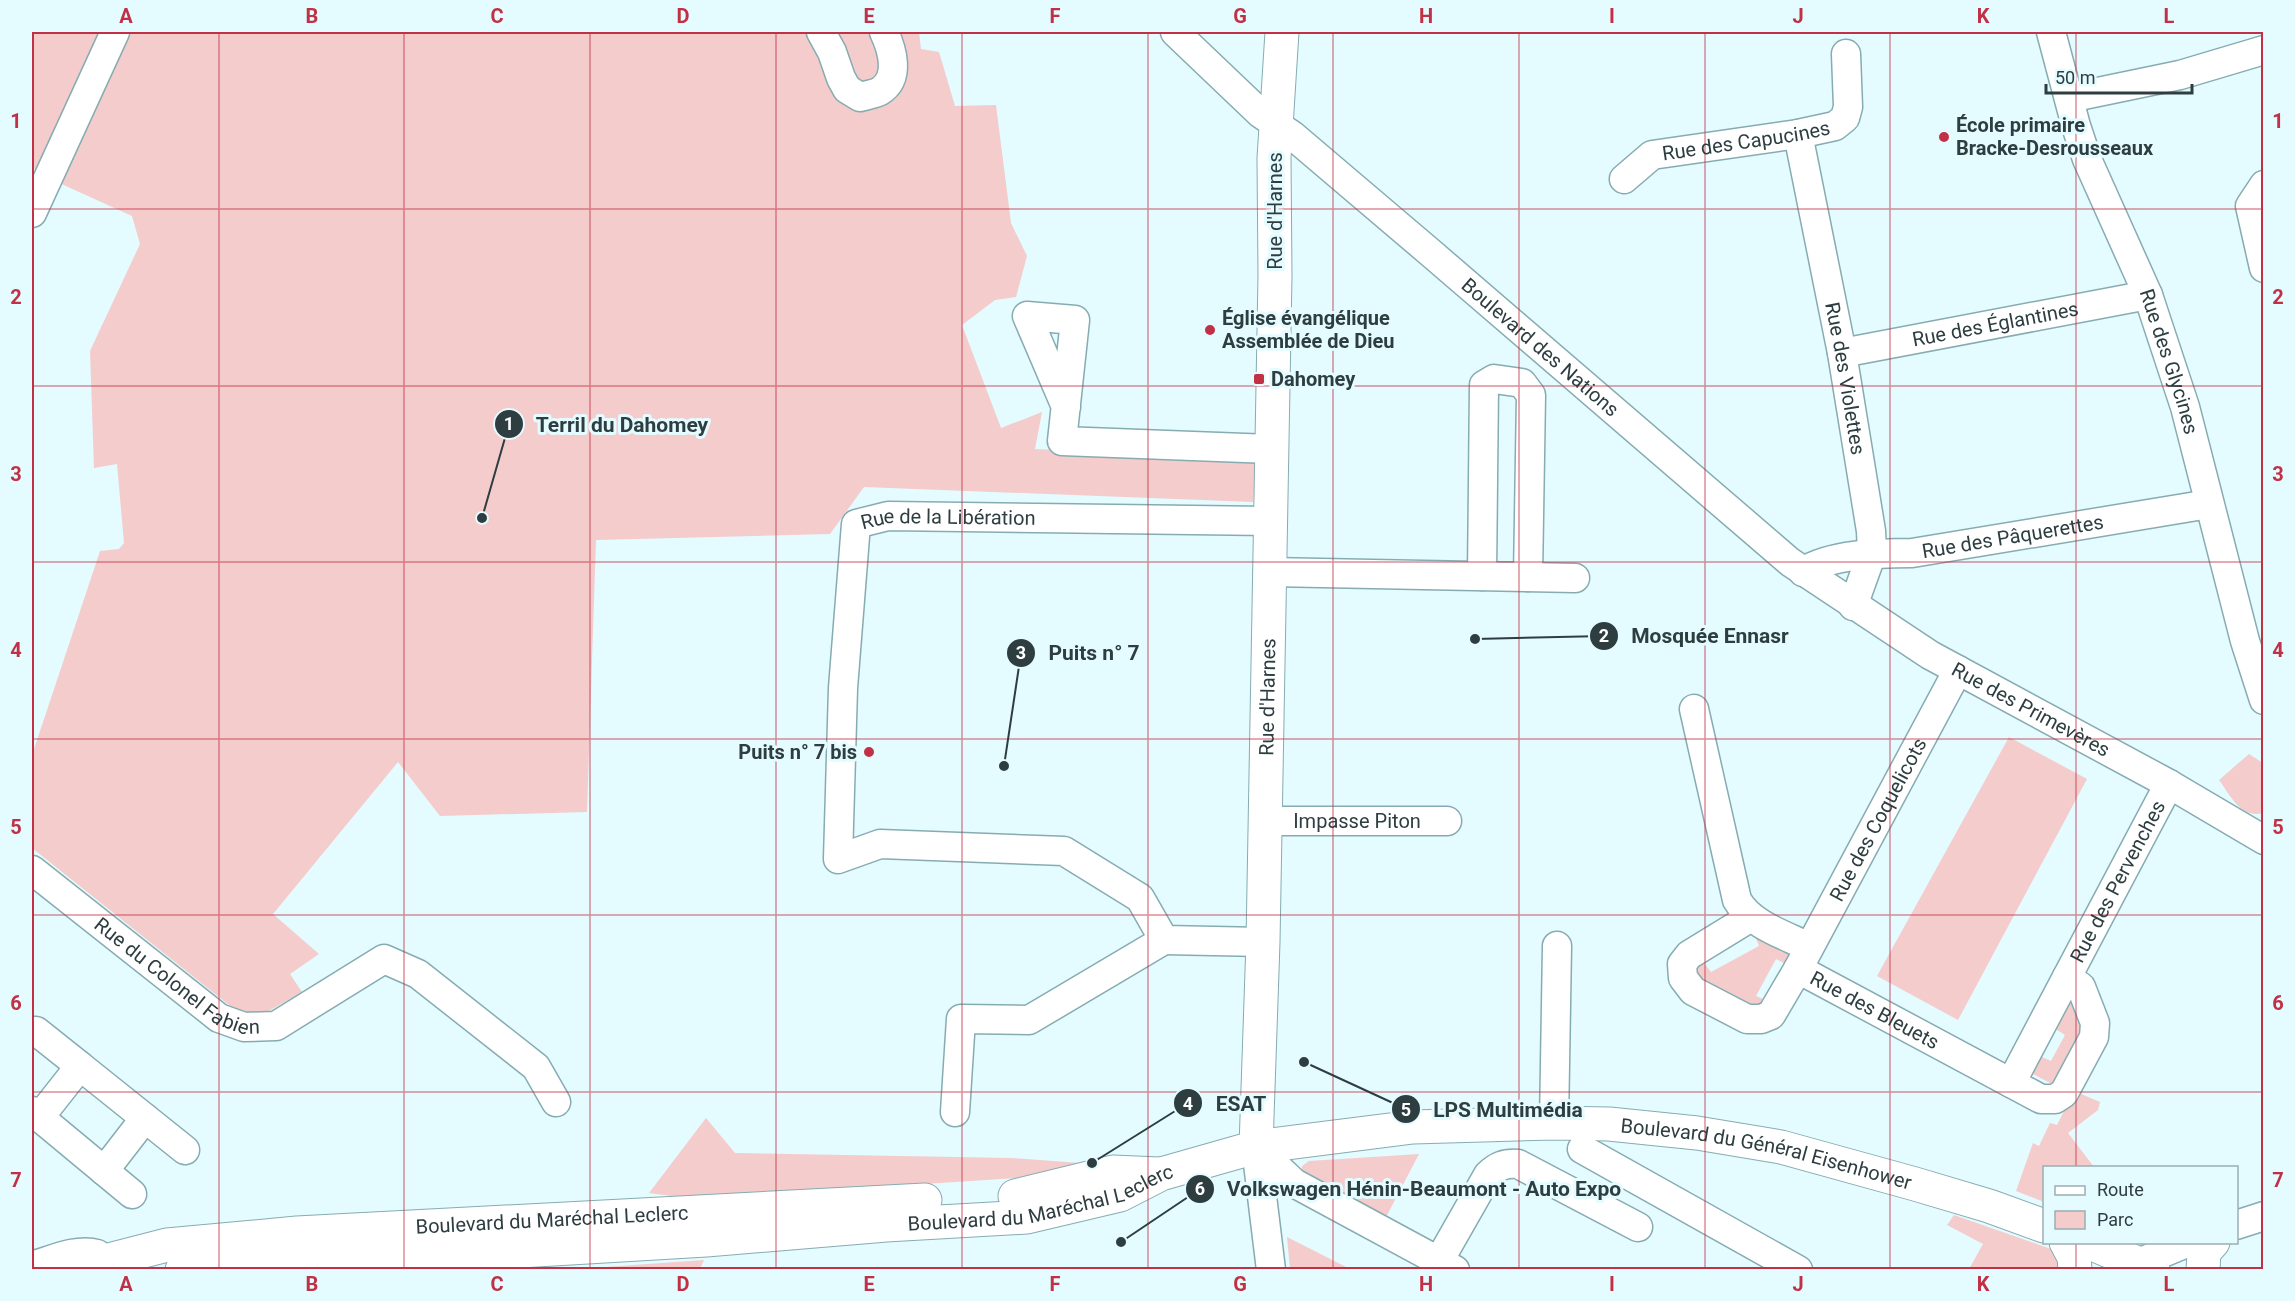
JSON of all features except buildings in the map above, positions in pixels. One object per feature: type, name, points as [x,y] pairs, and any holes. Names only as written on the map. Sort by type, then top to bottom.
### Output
[{"type":"main road","points":[[1275,124],[1282,32]]},
{"type":"main road","name":"Rue d'Harnes","points":[[1256,1147],[1263,942],[1275,124]]},
{"type":"main road","name":"Boulevard du Général Eisenhower","points":[[1161,1174],[1256,1147],[1413,1127],[1554,1123],[1609,1124],[1697,1133],[1781,1148],[1915,1184],[1989,1206],[2043,1226]]},
{"type":"main road","name":"Boulevard du Maréchal Leclerc","points":[[70,1269],[167,1245],[297,1233],[1022,1195],[1113,1172],[1161,1174]]},
{"type":"main road","name":"Boulevard du Maréchal Leclerc","points":[[182,1269],[290,1260],[407,1254],[436,1256],[706,1240],[1027,1217],[1120,1195],[1161,1174]]},
{"type":"main road","points":[[2067,1244],[2074,1257],[2075,1269]]},
{"type":"main road","points":[[2092,1244],[2138,1267]]},
{"type":"main road","points":[[2202,1269],[2204,1252],[2211,1244]]},
{"type":"street","points":[[32,213],[115,32]]},
{"type":"street","points":[[821,32],[847,89],[860,97],[880,91],[888,82],[892,72],[891,48],[884,32]]},
{"type":"street","name":"Boulevard des Nations","points":[[1175,32],[1261,114],[1292,135],[1803,572]]},
{"type":"street","name":"Rue des Glycines","points":[[2051,32],[2087,159],[2148,295],[2185,407],[2245,640],[2264,700]]},
{"type":"street","points":[[2069,98],[2180,75],[2264,50]]},
{"type":"street","name":"Rue des Capucines","points":[[1624,179],[1652,155],[1798,134],[1835,126],[1845,118],[1848,107],[1846,54]]},
{"type":"street","name":"Rue des Violettes","points":[[1798,134],[1842,353],[1871,531],[1872,553]]},
{"type":"street","points":[[2264,185],[2250,206],[2264,268]]},
{"type":"street","name":"Rue des Églantines","points":[[1842,353],[2148,295]]},
{"type":"street","points":[[1482,576],[1484,385],[1494,379],[1522,383],[1531,395],[1528,577]]},
{"type":"street","points":[[1066,406],[1062,441],[1271,449]]},
{"type":"street","name":"Rue des Pâquerettes","points":[[1872,553],[1912,553],[2209,504]]},
{"type":"street","name":"Rue de la Libération","points":[[1164,940],[1140,898],[1064,850],[880,843],[838,859],[843,688],[855,524],[888,516],[1270,520]]},
{"type":"street","points":[[1803,572],[1814,566],[1872,553]]},
{"type":"street","points":[[1853,606],[1872,553]]},
{"type":"street","points":[[1268,572],[1575,578]]},
{"type":"street","name":"Rue des Primevères","points":[[1803,572],[1930,655],[2169,784],[2263,838]]},
{"type":"street","name":"Rue des Coquelicots","points":[[1804,958],[1958,670]]},
{"type":"street","points":[[1694,709],[1737,900],[1742,910],[1751,917]]},
{"type":"street","name":"Rue des Pervenches","points":[[2067,977],[2081,987],[2095,1023],[2094,1037],[2064,1093],[2055,1099],[2041,1099],[2011,1083],[2067,977],[2169,784]]},
{"type":"street","name":"Impasse Piton","points":[[1265,821],[1447,821]]},
{"type":"street","name":"Rue du Colonel Fabien","points":[[32,870],[219,1018],[244,1027],[276,1026],[384,959],[400,965],[418,974],[536,1067],[556,1102]]},
{"type":"street","name":"Rue des Bleuets","points":[[1804,958],[1771,1015],[1761,1019],[1747,1019],[1693,991],[1683,978],[1682,964],[1689,955],[1751,917],[1804,958],[2011,1083]]},
{"type":"street","points":[[955,1112],[961,1019],[1029,1020],[1164,940],[1263,942]]},
{"type":"street","points":[[1554,1123],[1557,946]]},
{"type":"street","points":[[36,1031],[185,1149]]},
{"type":"street","points":[[80,1066],[35,1114],[132,1194]]},
{"type":"street","points":[[104,1171],[145,1118]]},
{"type":"street","points":[[1256,1147],[1294,1183],[1447,1265],[1488,1175],[1498,1166],[1510,1163],[1518,1164],[1638,1227]]},
{"type":"street","name":"Rue d'Harnes","points":[[1256,1147],[1271,1269]]},
{"type":"street","points":[[1582,1149],[1798,1269]]},
{"type":"street","points":[[2238,1224],[2264,1216]]},
{"type":"street","points":[[2138,1267],[2185,1244]]},
{"type":"street","points":[[32,1266],[88,1251],[114,1258]]},
{"type":"green space","points":[[32,32],[919,32],[921,49],[939,52],[955,106],[996,105],[1011,223],[1027,256],[1016,297],[995,300],[962,325],[1001,428],[1042,412],[1035,449],[1257,458],[1253,502],[864,487],[830,534],[596,540],[587,812],[440,816],[398,762],[273,914],[319,954],[290,974],[302,992],[267,1012],[239,1013],[32,848],[32,755],[100,551],[119,549],[124,543],[117,464],[94,468],[90,351],[140,244],[132,216],[57,182],[32,167]]},
{"type":"green space","points":[[2009,737],[2087,779],[1958,1020],[1877,976]]},
{"type":"green space","points":[[2249,754],[2263,763],[2263,813],[2255,814],[2242,809],[2219,780]]},
{"type":"green space","points":[[1753,931],[1763,933],[1792,956],[1790,966],[1776,959],[1756,996],[1770,1002],[1758,1012],[1695,979],[1697,963],[1701,959],[1711,972],[1759,946]]},
{"type":"green space","points":[[2069,999],[2075,1000],[2085,1026],[2057,1082],[2052,1084],[2031,1073],[2035,1054],[2051,1061],[2065,1035],[2051,1026]]},
{"type":"green space","points":[[2074,1091],[2100,1102],[2098,1110],[2068,1133],[2093,1166],[2043,1166],[2043,1202],[2016,1191],[2033,1143],[2039,1146],[2050,1123],[2057,1125]]},
{"type":"green space","points":[[706,1118],[735,1153],[1011,1158],[1080,1163],[1017,1178],[693,1199],[649,1193]]},
{"type":"green space","points":[[1419,1154],[1384,1221],[1302,1172],[1302,1166],[1309,1161]]},
{"type":"green space","points":[[1954,1215],[2051,1249],[2059,1255],[2060,1270],[1969,1269],[1983,1244],[1947,1225]]},
{"type":"green space","points":[[1287,1237],[1350,1269],[1290,1269]]},
{"type":"green space","points":[[704,1260],[700,1269],[577,1269]]},
{"type":"place","name":"École primaire Bracke-Desrousseaux","points":[[1944,137]]},
{"type":"place","name":"Église évangélique Assemblée de Dieu","points":[[1210,330]]},
{"type":"place","name":"Dahomey","points":[[1259,379]]},
{"type":"place","name":"Terril du Dahomey","points":[[482,518]]},
{"type":"place","name":"Mosquée Ennasr","points":[[1475,639]]},
{"type":"place","name":"Puits n° 7 bis","points":[[869,752]]},
{"type":"place","name":"Puits n° 7","points":[[1004,766]]},
{"type":"place","name":"LPS Multimédia","points":[[1304,1062]]},
{"type":"place","name":"ESAT","points":[[1092,1163]]},
{"type":"place","name":"Volkswagen Hénin-Beaumont - Auto Expo","points":[[1121,1242]]}]
